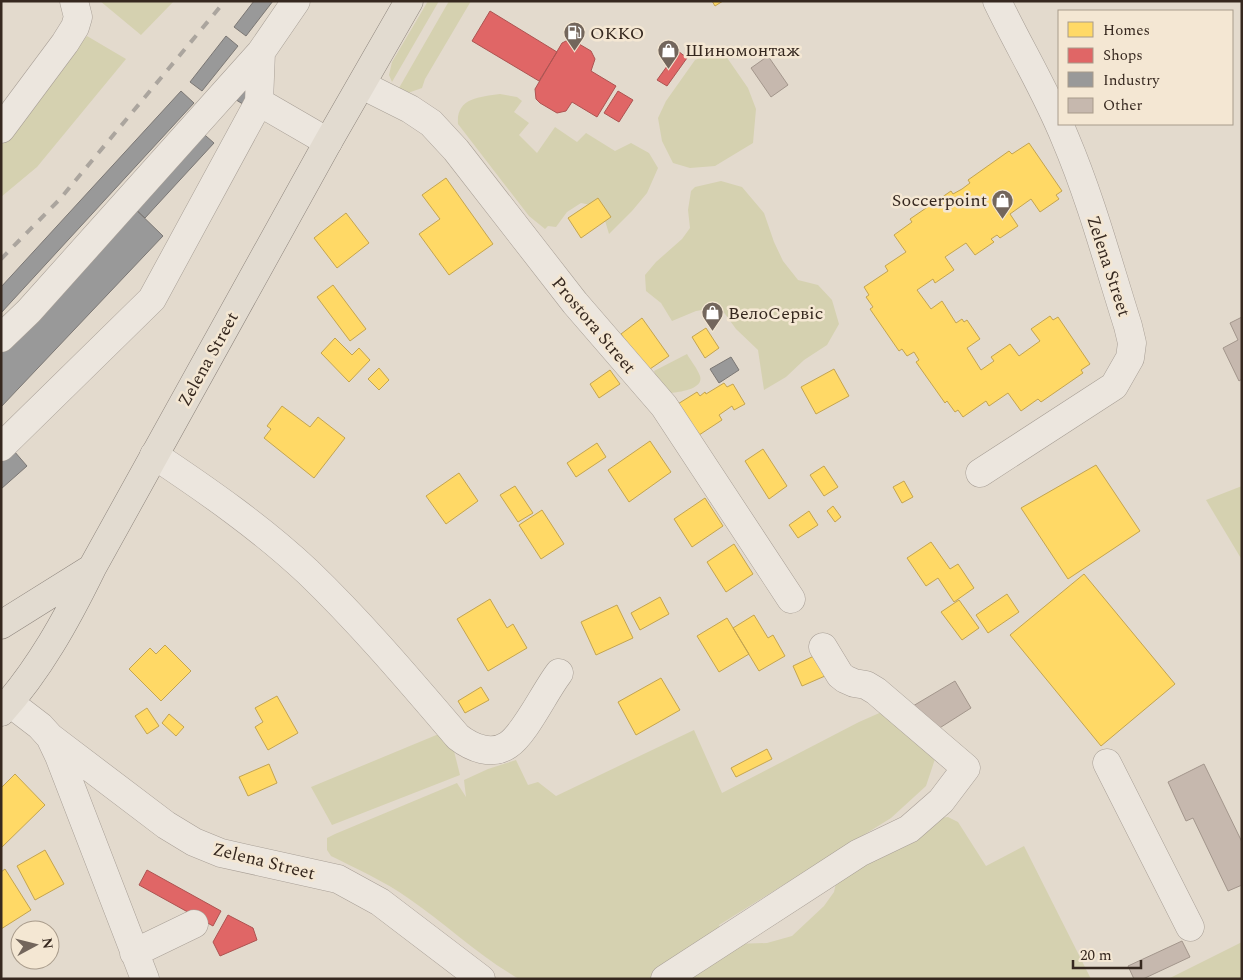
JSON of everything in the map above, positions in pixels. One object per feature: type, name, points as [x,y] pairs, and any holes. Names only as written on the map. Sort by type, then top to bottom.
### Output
[{"type":"main road","name":"Zelena Street","points":[[6,708],[67,618],[154,455],[328,142],[409,1]]},
{"type":"main road","points":[[1,625],[92,568]]},
{"type":"street","points":[[1,129],[75,27],[78,17],[74,1]]},
{"type":"street","points":[[1,338],[29,311],[261,52],[296,1]]},
{"type":"street","name":"Zelena Street","points":[[997,1],[1058,123]]},
{"type":"street","points":[[1,447],[152,299],[259,102],[261,52]]},
{"type":"street","name":"Prostora Street","points":[[362,84],[410,108],[431,123],[456,150],[575,303],[664,406],[791,600]]},
{"type":"street","points":[[259,102],[328,142]]},
{"type":"street","name":"Zelena Street","points":[[980,473],[1114,386],[1130,358],[1132,343],[1128,326],[1093,215],[1059,125]]},
{"type":"street","points":[[154,455],[250,521],[308,572],[386,653],[458,738],[468,745],[480,750],[492,750],[508,746],[522,731],[559,673]]},
{"type":"street","points":[[664,979],[859,853],[909,828],[941,801],[966,768],[876,691],[845,679],[840,675],[822,647]]},
{"type":"street","name":"Zelena Street","points":[[6,708],[40,726],[50,737],[166,825],[194,842],[221,853],[338,879],[380,902],[481,979]]},
{"type":"street","points":[[50,737],[145,979]]},
{"type":"street","points":[[1106,763],[1190,927]]},
{"type":"street","points":[[134,953],[194,924]]},
{"type":"shaded area","points":[[100,1],[174,1],[141,35]]},
{"type":"shaded area","points":[[428,1],[439,1],[392,82],[389,75],[392,62]]},
{"type":"shaded area","points":[[449,1],[471,1],[425,79],[422,88],[405,94],[399,88]]},
{"type":"shaded area","points":[[87,36],[126,59],[37,167],[1,197],[1,146]]},
{"type":"shaded area","points":[[721,49],[748,88],[756,109],[753,143],[715,166],[690,168],[673,163],[662,141],[658,118],[666,101],[695,60]]},
{"type":"shaded area","points":[[500,94],[517,97],[522,101],[514,112],[529,123],[519,135],[537,153],[555,127],[577,142],[586,133],[615,151],[631,143],[649,153],[658,168],[647,193],[609,234],[601,207],[581,203],[567,212],[556,227],[548,226],[545,229],[529,216],[458,124],[458,115],[461,109],[470,100]]},
{"type":"shaded area","points":[[721,181],[742,187],[764,213],[783,261],[798,280],[818,285],[832,300],[839,324],[827,345],[804,360],[786,377],[764,390],[758,350],[736,329],[720,307],[696,311],[672,321],[661,303],[646,291],[645,275],[656,262],[682,239],[690,228],[688,210],[691,191],[695,187]]},
{"type":"shaded area","points":[[687,354],[699,373],[700,380],[695,387],[671,393],[661,384],[654,371]]},
{"type":"shaded area","points":[[1242,486],[1242,560],[1206,500]]},
{"type":"shaded area","points":[[884,711],[936,756],[926,786],[891,818],[719,925],[720,928],[713,935],[649,979],[519,979],[490,960],[399,892],[331,856],[327,850],[327,838],[457,783],[466,797],[464,780],[488,769],[516,760],[528,785],[538,782],[556,796],[694,730],[722,793]]},
{"type":"shaded area","points":[[446,731],[454,751],[460,775],[332,825],[311,787]]},
{"type":"shaded area","points":[[948,817],[958,822],[986,866],[1024,846],[1091,979],[678,979],[734,944],[767,943],[792,936],[824,906],[834,892],[837,879],[941,818]]},
{"type":"shaded area","points":[[1242,942],[1242,979],[1168,979]]},
{"type":"building: Homes","points":[[712,1],[723,1],[715,6]]},
{"type":"building: Homes","points":[[1029,143],[1062,191],[1056,195],[1059,199],[1040,212],[1031,199],[1010,214],[1018,226],[1000,238],[997,235],[991,239],[994,242],[975,255],[966,243],[945,257],[954,270],[935,283],[933,279],[917,290],[931,309],[942,301],[956,323],[962,319],[964,322],[967,320],[980,339],[967,348],[981,370],[994,361],[991,357],[1010,344],[1019,356],[1040,341],[1031,329],[1050,316],[1053,320],[1058,317],[1090,364],[1081,370],[1083,373],[1041,402],[1038,399],[1021,411],[1008,393],[989,406],[986,401],[963,417],[958,410],[955,412],[947,401],[945,403],[916,362],[919,360],[914,352],[907,356],[902,349],[899,351],[870,309],[873,307],[866,297],[869,295],[864,287],[888,271],[885,266],[906,252],[894,235],[912,222],[910,219],[951,191],[953,194],[962,189],[970,183],[968,180],[1009,151],[1012,154]]},
{"type":"building: Homes","points":[[446,178],[493,244],[449,275],[419,234],[440,219],[422,195]]},
{"type":"building: Homes","points":[[598,198],[611,217],[581,238],[568,218]]},
{"type":"building: Homes","points":[[346,213],[369,243],[337,268],[314,238]]},
{"type":"building: Homes","points":[[333,285],[366,329],[350,341],[317,297]]},
{"type":"building: Homes","points":[[642,318],[669,356],[647,371],[621,334]]},
{"type":"building: Homes","points":[[706,328],[719,348],[705,358],[692,337]]},
{"type":"building: Homes","points":[[335,338],[352,355],[359,348],[370,360],[349,382],[321,353]]},
{"type":"building: Homes","points":[[379,368],[389,380],[379,390],[368,379]]},
{"type":"building: Homes","points":[[834,369],[849,396],[816,414],[801,387]]},
{"type":"building: Homes","points":[[610,370],[620,384],[599,398],[590,384]]},
{"type":"building: Homes","points":[[724,383],[727,387],[733,384],[745,404],[734,410],[732,406],[719,415],[722,420],[693,439],[673,407],[697,392],[700,396],[705,392],[706,394]]},
{"type":"building: Homes","points":[[282,406],[310,427],[318,417],[345,438],[314,478],[264,438],[271,429],[267,426]]},
{"type":"building: Homes","points":[[650,441],[671,472],[629,502],[608,470]]},
{"type":"building: Homes","points":[[597,443],[606,457],[576,477],[567,463]]},
{"type":"building: Homes","points":[[763,449],[787,486],[769,499],[745,461]]},
{"type":"building: Homes","points":[[1096,465],[1140,531],[1068,579],[1021,508]]},
{"type":"building: Homes","points":[[824,466],[838,487],[824,496],[810,475]]},
{"type":"building: Homes","points":[[459,473],[478,501],[446,524],[426,496]]},
{"type":"building: Homes","points":[[904,481],[913,497],[902,503],[893,487]]},
{"type":"building: Homes","points":[[515,486],[533,513],[518,522],[500,495]]},
{"type":"building: Homes","points":[[705,498],[723,526],[692,547],[674,519]]},
{"type":"building: Homes","points":[[833,506],[841,517],[835,522],[827,511]]},
{"type":"building: Homes","points":[[542,510],[564,544],[541,559],[519,525]]},
{"type":"building: Homes","points":[[809,511],[818,525],[798,538],[789,525]]},
{"type":"building: Homes","points":[[931,542],[950,569],[958,564],[974,588],[954,602],[938,578],[926,586],[907,558]]},
{"type":"building: Homes","points":[[734,544],[753,574],[726,592],[707,562]]},
{"type":"building: Homes","points":[[1084,574],[1175,684],[1101,746],[1010,635]]},
{"type":"building: Homes","points":[[1007,594],[1019,612],[988,633],[976,615]]},
{"type":"building: Homes","points":[[660,597],[669,614],[640,630],[631,613]]},
{"type":"building: Homes","points":[[490,599],[507,628],[513,624],[527,648],[488,671],[457,619]]},
{"type":"building: Homes","points":[[959,600],[979,628],[962,640],[941,612]]},
{"type":"building: Homes","points":[[617,605],[633,638],[596,655],[581,622]]},
{"type":"building: Homes","points":[[754,615],[768,638],[773,635],[785,656],[759,671],[733,628]]},
{"type":"building: Homes","points":[[727,618],[749,654],[719,672],[697,636]]},
{"type":"building: Homes","points":[[165,645],[191,671],[161,701],[129,669],[150,648],[156,654]]},
{"type":"building: Homes","points":[[816,655],[825,676],[802,686],[793,666]]},
{"type":"building: Homes","points":[[661,678],[680,710],[636,735],[618,702]]},
{"type":"building: Homes","points":[[481,687],[489,700],[465,713],[458,701]]},
{"type":"building: Homes","points":[[277,696],[298,733],[268,750],[255,727],[263,722],[255,708]]},
{"type":"building: Homes","points":[[147,708],[159,726],[147,734],[135,716]]},
{"type":"building: Homes","points":[[169,714],[184,727],[176,736],[162,723]]},
{"type":"building: Homes","points":[[767,749],[772,759],[736,777],[731,768]]},
{"type":"building: Homes","points":[[269,764],[277,783],[248,796],[239,777]]},
{"type":"building: Homes","points":[[15,774],[45,805],[1,848],[1,788]]},
{"type":"building: Homes","points":[[45,850],[64,884],[35,900],[17,866]]},
{"type":"building: Homes","points":[[5,869],[31,910],[15,920],[10,920],[10,923],[1,929],[1,872]]},
{"type":"building: Shops","points":[[490,11],[557,52],[539,81],[472,41]]},
{"type":"building: Shops","points":[[568,40],[574,41],[591,51],[595,59],[591,71],[616,86],[597,117],[572,102],[566,111],[557,113],[536,99],[535,89],[562,43]]},
{"type":"building: Shops","points":[[678,51],[687,58],[667,86],[657,80]]},
{"type":"building: Shops","points":[[618,91],[633,100],[619,122],[604,113]]},
{"type":"building: Shops","points":[[147,870],[221,911],[213,926],[139,885]]},
{"type":"building: Shops","points":[[228,915],[253,928],[257,940],[220,956],[213,942]]},
{"type":"building: Industry","points":[[254,1],[273,1],[246,36],[234,27]]},
{"type":"building: Industry","points":[[226,36],[238,46],[202,91],[190,82]]},
{"type":"building: Industry","points":[[241,84],[254,91],[246,106],[233,98]]},
{"type":"building: Industry","points":[[181,91],[194,103],[1,313],[1,287]]},
{"type":"building: Industry","points":[[198,129],[214,143],[145,218],[130,204]]},
{"type":"building: Industry","points":[[130,204],[163,236],[1,407],[1,341]]},
{"type":"building: Industry","points":[[731,357],[739,370],[719,383],[710,369]]},
{"type":"building: Industry","points":[[14,451],[27,466],[1,489],[1,462]]},
{"type":"building: Other","points":[[768,56],[788,85],[771,97],[751,68]]},
{"type":"building: Other","points":[[1242,317],[1242,379],[1239,381],[1223,348],[1238,340],[1230,323]]},
{"type":"building: Other","points":[[955,681],[971,708],[938,729],[913,706]]},
{"type":"building: Other","points":[[1204,764],[1242,842],[1242,885],[1228,891],[1193,818],[1186,821],[1168,782]]},
{"type":"building: Other","points":[[1182,941],[1190,957],[1143,979],[1134,979],[1128,966]]},
{"type":"railway","points":[[1,259],[60,199],[225,1]]},
{"type":"place","name":"OKKO","points":[[574,52]]},
{"type":"place","name":"Шиномонтаж","points":[[669,69]]},
{"type":"place","name":"Soccerpoint","points":[[1003,219]]},
{"type":"place","name":"ВелоСервіс","points":[[712,332]]}]
